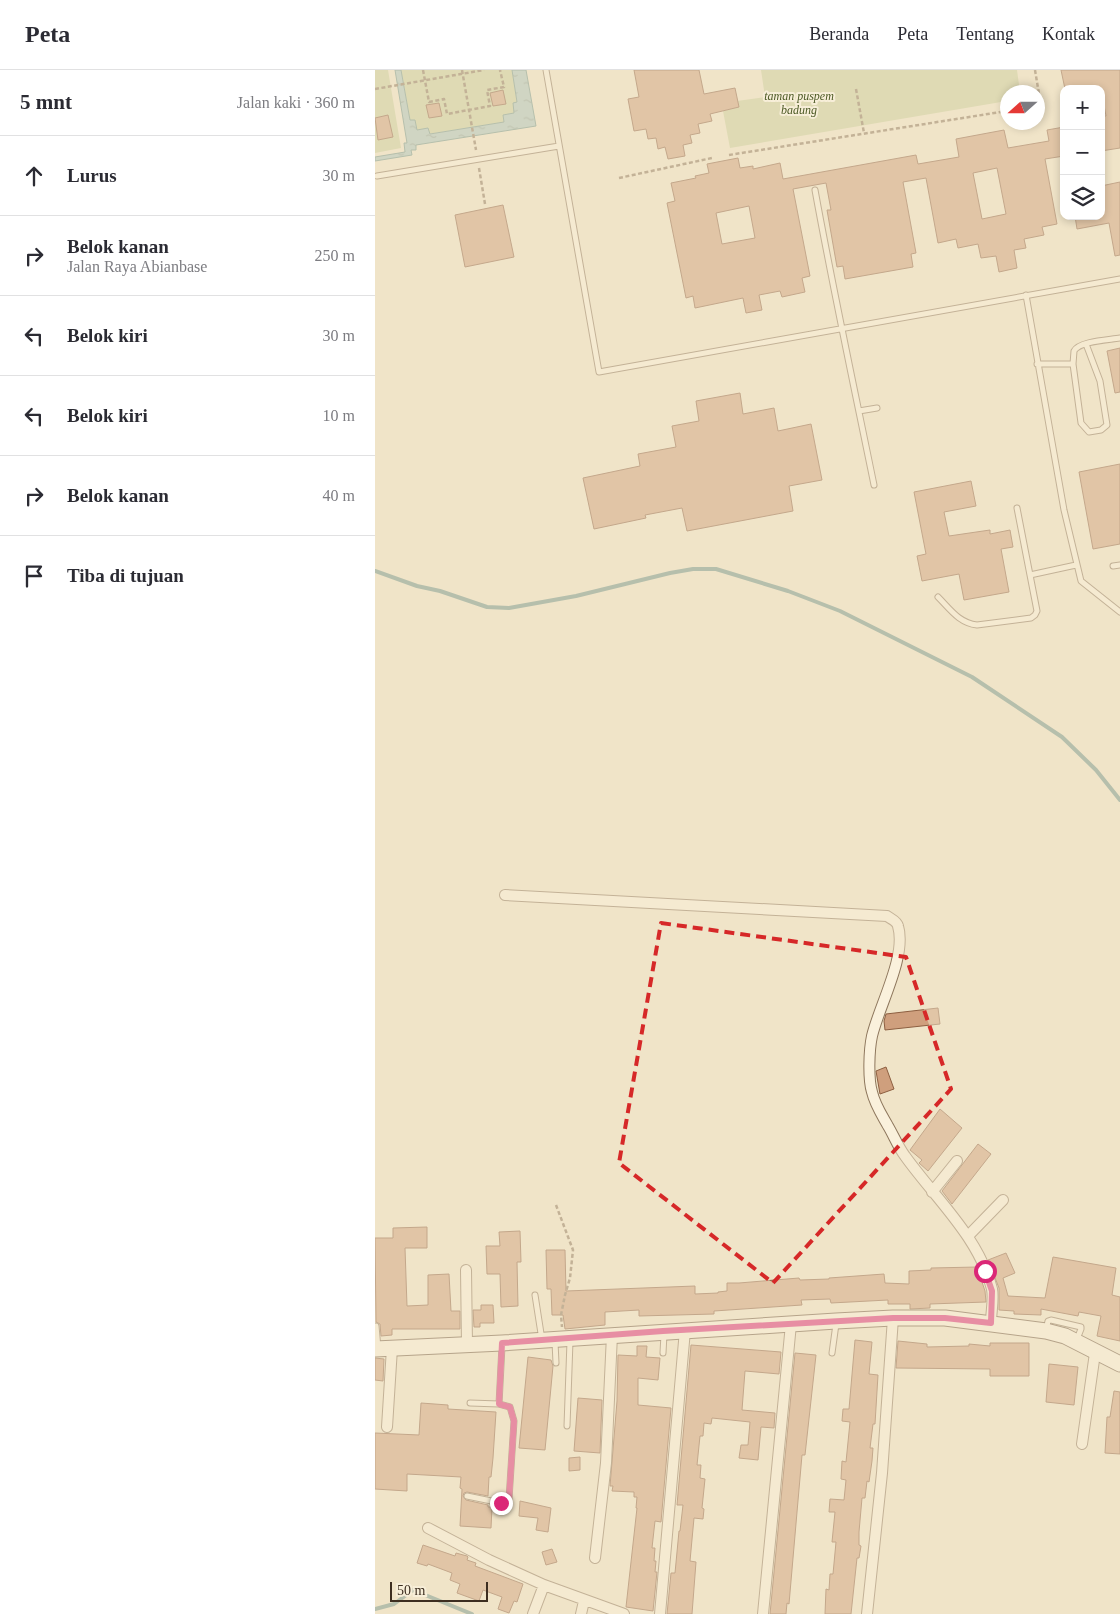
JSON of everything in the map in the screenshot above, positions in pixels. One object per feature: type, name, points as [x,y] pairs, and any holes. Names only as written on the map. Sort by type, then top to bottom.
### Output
[{"type":"main road","points":[[381,1348],[502,1343],[836,1321],[945,1318],[1046,1331],[1065,1336],[1120,1364]]},
{"type":"street","points":[[505,895],[887,916],[896,922],[899,941],[889,990],[880,1008],[871,1038],[869,1078],[872,1094],[904,1155],[967,1236],[985,1271],[992,1291],[991,1323]]},
{"type":"street","points":[[932,1192],[957,1161]]},
{"type":"street","points":[[967,1236],[1003,1200]]},
{"type":"street","points":[[466,1270],[467,1344]]},
{"type":"street","points":[[867,1614],[883,1473],[893,1318]]},
{"type":"street","points":[[763,1614],[791,1324]]},
{"type":"street","points":[[660,1614],[685,1330]]},
{"type":"street","points":[[595,1558],[606,1464],[612,1335]]},
{"type":"street","points":[[381,1348],[387,1427]]},
{"type":"street","points":[[1082,1444],[1095,1352]]},
{"type":"street","points":[[428,1528],[489,1560],[544,1585],[624,1614]]},
{"type":"street","points":[[533,1614],[544,1585]]},
{"type":"street","points":[[581,1614],[584,1601]]},
{"type":"lane","points":[[546,70],[599,372],[1120,279]]},
{"type":"lane","points":[[377,176],[559,146]]},
{"type":"lane","points":[[815,190],[833,293],[874,485]]},
{"type":"lane","points":[[1026,295],[1064,510],[1076,565],[1081,581],[1120,612]]},
{"type":"lane","points":[[1086,344],[1100,381],[1107,426],[1101,430],[1089,432],[1081,423],[1073,364],[1075,349],[1086,344],[1120,338]]},
{"type":"lane","points":[[1037,364],[1073,364]]},
{"type":"lane","points":[[859,411],[877,408]]},
{"type":"lane","points":[[938,597],[960,620],[967,624],[977,625],[1031,618],[1035,615],[1037,611],[1017,508]]},
{"type":"lane","points":[[1030,575],[1076,565]]},
{"type":"lane","points":[[1113,566],[1120,565]]},
{"type":"lane","points":[[535,1295],[557,1339],[567,1426]]},
{"type":"lane","points":[[832,1353],[836,1321]]},
{"type":"lane","points":[[376,1326],[381,1348]]},
{"type":"lane","points":[[663,1331],[663,1353]]},
{"type":"lane","points":[[556,1363],[557,1339]]},
{"type":"lane","points":[[499,1404],[502,1343]]},
{"type":"lane","points":[[467,1496],[501,1503],[508,1501],[514,1421],[510,1407],[499,1404],[470,1403]]},
{"type":"path","points":[[423,70],[429,102],[444,99],[447,114],[490,106],[487,90],[504,87],[500,70]]},
{"type":"path","points":[[375,89],[463,72],[484,70]]},
{"type":"path","points":[[1035,70],[1038,85]]},
{"type":"path","points":[[463,72],[475,140]]},
{"type":"path","points":[[856,89],[864,133]]},
{"type":"path","points":[[729,155],[1000,112]]},
{"type":"path","points":[[619,178],[712,158]]},
{"type":"path","points":[[478,160],[485,204]]},
{"type":"path","points":[[555,1205],[573,1250],[570,1278],[557,1339]]},
{"type":"highlighted area","points":[[661,923],[906,957],[951,1089],[773,1283],[619,1163]]},
{"type":"green space","points":[[375,70],[388,70],[401,148],[375,153]]},
{"type":"green space","points":[[401,70],[512,70],[517,102],[514,113],[503,115],[504,122],[429,134],[417,130],[410,120]]},
{"type":"green space","name":"taman puspem badung","points":[[761,70],[1017,70],[1019,85],[1000,85],[1000,102],[730,148],[723,111],[739,107],[737,101],[765,97]]},
{"type":"water","points":[[395,70],[401,70],[410,120],[415,120],[417,130],[428,128],[430,134],[504,122],[503,115],[514,113],[513,103],[517,102],[512,70],[526,70],[536,126],[416,145],[416,150],[411,150],[412,155],[375,161],[375,157],[405,152],[404,143],[407,143]]},
{"type":"building","points":[[634,70],[699,70],[704,94],[735,88],[739,107],[710,114],[712,121],[698,124],[700,133],[690,135],[692,143],[683,145],[685,156],[668,159],[665,147],[658,149],[656,138],[648,139],[646,129],[634,131],[628,99],[639,97]]},
{"type":"building","points":[[1061,70],[1120,70],[1120,148],[1105,150],[1105,85],[1064,85]]},
{"type":"building","points":[[503,90],[506,104],[493,106],[490,93]]},
{"type":"building","points":[[439,103],[442,116],[429,118],[426,105]]},
{"type":"building","points":[[388,115],[393,137],[378,140],[375,118]]},
{"type":"building","points":[[1060,128],[1060,157],[1045,159],[1057,224],[1042,227],[1044,235],[1024,239],[1026,248],[1014,250],[1017,268],[999,272],[996,256],[981,258],[978,244],[958,248],[956,239],[938,243],[926,178],[903,182],[916,253],[911,254],[913,267],[845,279],[843,266],[837,267],[827,210],[831,210],[826,183],[793,189],[810,276],[802,278],[805,292],[782,297],[780,291],[759,295],[762,310],[746,313],[743,298],[695,308],[693,296],[686,298],[667,203],[675,201],[671,183],[696,178],[695,176],[709,173],[707,164],[738,158],[740,168],[753,166],[753,169],[780,163],[783,179],[916,155],[918,164],[959,157],[956,139],[1004,130],[1008,148],[1049,141],[1047,130]],"holes":[[[997,168],[1006,214],[982,219],[973,173]],[[749,206],[755,238],[722,244],[716,213]]]},
{"type":"building","points":[[1120,182],[1120,255],[1115,256],[1109,223],[1077,229],[1076,220],[1105,220],[1105,185]]},
{"type":"building","points":[[503,205],[514,257],[465,267],[455,215]]},
{"type":"building","points":[[1120,348],[1120,392],[1115,393],[1107,351]]},
{"type":"building","points":[[740,393],[743,414],[774,408],[778,431],[811,424],[822,480],[789,486],[793,511],[687,531],[682,508],[645,515],[646,518],[594,529],[583,478],[640,466],[638,454],[676,447],[672,426],[699,421],[696,401]]},
{"type":"building","points":[[1120,464],[1120,544],[1093,549],[1079,472]]},
{"type":"building","points":[[971,481],[976,506],[944,512],[949,536],[990,530],[990,534],[1010,530],[1013,547],[1001,549],[1009,592],[964,600],[959,574],[922,581],[917,556],[926,554],[914,492]]},
{"type":"building","points":[[938,1008],[940,1024],[885,1030],[884,1021],[886,1014]]},
{"type":"building","points":[[886,1067],[894,1089],[880,1094],[876,1071]]},
{"type":"building","points":[[940,1109],[962,1128],[928,1171],[919,1163],[922,1160],[910,1150]]},
{"type":"building","points":[[978,1144],[991,1154],[952,1204],[942,1191]]},
{"type":"building","points":[[427,1227],[427,1248],[405,1248],[407,1306],[428,1305],[428,1275],[449,1274],[451,1311],[460,1311],[460,1329],[392,1329],[392,1335],[381,1336],[380,1324],[376,1322],[375,1238],[393,1238],[393,1228]]},
{"type":"building","points":[[520,1231],[521,1262],[517,1262],[518,1306],[501,1307],[500,1274],[487,1274],[486,1246],[500,1246],[499,1232]]},
{"type":"building","points":[[546,1250],[565,1250],[566,1291],[695,1286],[695,1294],[718,1293],[727,1291],[727,1283],[799,1278],[800,1280],[829,1279],[884,1274],[885,1283],[909,1284],[909,1271],[931,1270],[931,1268],[977,1267],[985,1291],[986,1302],[930,1304],[930,1308],[910,1309],[910,1304],[888,1304],[888,1300],[831,1303],[830,1299],[801,1300],[802,1305],[714,1311],[714,1314],[639,1316],[639,1310],[605,1312],[605,1325],[565,1329],[563,1315],[552,1315],[551,1289],[547,1289]]},
{"type":"building","points":[[1006,1253],[1015,1273],[1003,1278],[1008,1296],[1045,1298],[1053,1257],[1116,1268],[1112,1295],[1120,1297],[1120,1341],[1097,1336],[1101,1316],[1079,1312],[1078,1316],[1041,1309],[1041,1315],[1014,1314],[1014,1311],[999,1310],[999,1288],[988,1260]]},
{"type":"building","points":[[481,1305],[493,1305],[494,1323],[480,1323],[480,1327],[474,1327],[473,1310],[481,1310]]},
{"type":"building","points":[[855,1340],[872,1342],[869,1374],[878,1375],[875,1424],[873,1424],[870,1448],[873,1448],[872,1461],[865,1498],[862,1498],[859,1532],[859,1545],[861,1546],[859,1558],[857,1558],[851,1614],[825,1614],[826,1589],[829,1590],[830,1574],[833,1574],[836,1542],[832,1542],[835,1512],[829,1512],[830,1499],[844,1500],[846,1480],[841,1479],[842,1461],[846,1462],[850,1422],[842,1421],[843,1409],[849,1409]]},
{"type":"building","points":[[898,1341],[927,1344],[927,1347],[969,1346],[969,1344],[990,1346],[990,1343],[1029,1343],[1029,1376],[990,1376],[990,1369],[896,1368]]},
{"type":"building","points":[[691,1345],[781,1352],[779,1374],[745,1371],[742,1410],[775,1413],[774,1428],[761,1427],[758,1460],[739,1458],[741,1445],[748,1445],[750,1422],[712,1418],[711,1424],[704,1423],[703,1436],[700,1436],[697,1465],[701,1465],[700,1478],[705,1479],[702,1508],[704,1509],[703,1519],[694,1518],[690,1561],[696,1562],[692,1614],[667,1614],[671,1573],[675,1573],[683,1505],[677,1505]]},
{"type":"building","points":[[637,1346],[647,1346],[646,1357],[660,1358],[658,1380],[638,1378],[638,1405],[671,1408],[661,1522],[655,1521],[652,1548],[655,1548],[654,1561],[656,1561],[655,1572],[657,1572],[653,1611],[626,1607],[637,1497],[634,1497],[634,1492],[612,1491],[613,1486],[610,1486],[617,1401],[618,1355],[637,1356]]},
{"type":"building","points":[[795,1353],[816,1355],[805,1455],[802,1455],[789,1604],[787,1603],[786,1614],[770,1614]]},
{"type":"building","points":[[528,1357],[551,1360],[553,1366],[545,1450],[519,1448]]},
{"type":"building","points":[[375,1358],[384,1359],[383,1381],[375,1380]]},
{"type":"building","points":[[1049,1364],[1078,1367],[1074,1405],[1046,1402]]},
{"type":"building","points":[[1114,1391],[1120,1392],[1120,1454],[1105,1453],[1107,1417],[1110,1417]]},
{"type":"building","points":[[578,1398],[602,1400],[600,1453],[574,1451]]},
{"type":"building","points":[[421,1403],[448,1405],[448,1409],[496,1412],[488,1496],[467,1492],[463,1496],[466,1500],[492,1507],[491,1528],[460,1526],[461,1477],[407,1474],[407,1491],[375,1489],[375,1433],[419,1435]]},
{"type":"building","points":[[580,1457],[580,1470],[569,1471],[569,1458]]},
{"type":"building","points":[[520,1501],[551,1508],[548,1532],[536,1530],[538,1518],[519,1516]]},
{"type":"building","points":[[423,1545],[455,1556],[456,1553],[467,1556],[467,1560],[476,1563],[475,1566],[523,1584],[517,1602],[514,1601],[509,1613],[498,1609],[502,1597],[483,1590],[479,1601],[457,1593],[460,1584],[450,1580],[452,1573],[428,1564],[427,1566],[417,1563]]},
{"type":"building","points":[[552,1549],[557,1562],[546,1565],[542,1552]]},
{"type":"waterway","points":[[375,571],[487,607],[509,608],[576,596],[693,569],[716,569],[788,591],[840,611],[972,677],[1062,737],[1096,770],[1120,800]]},
{"type":"waterway","points":[[375,1609],[394,1604],[413,1590],[472,1614]]},
{"type":"route","points":[[501,1503],[509,1499],[514,1421],[513,1411],[510,1407],[499,1404],[502,1343],[663,1331],[893,1318],[945,1318],[991,1323],[992,1291],[985,1271]]}]
